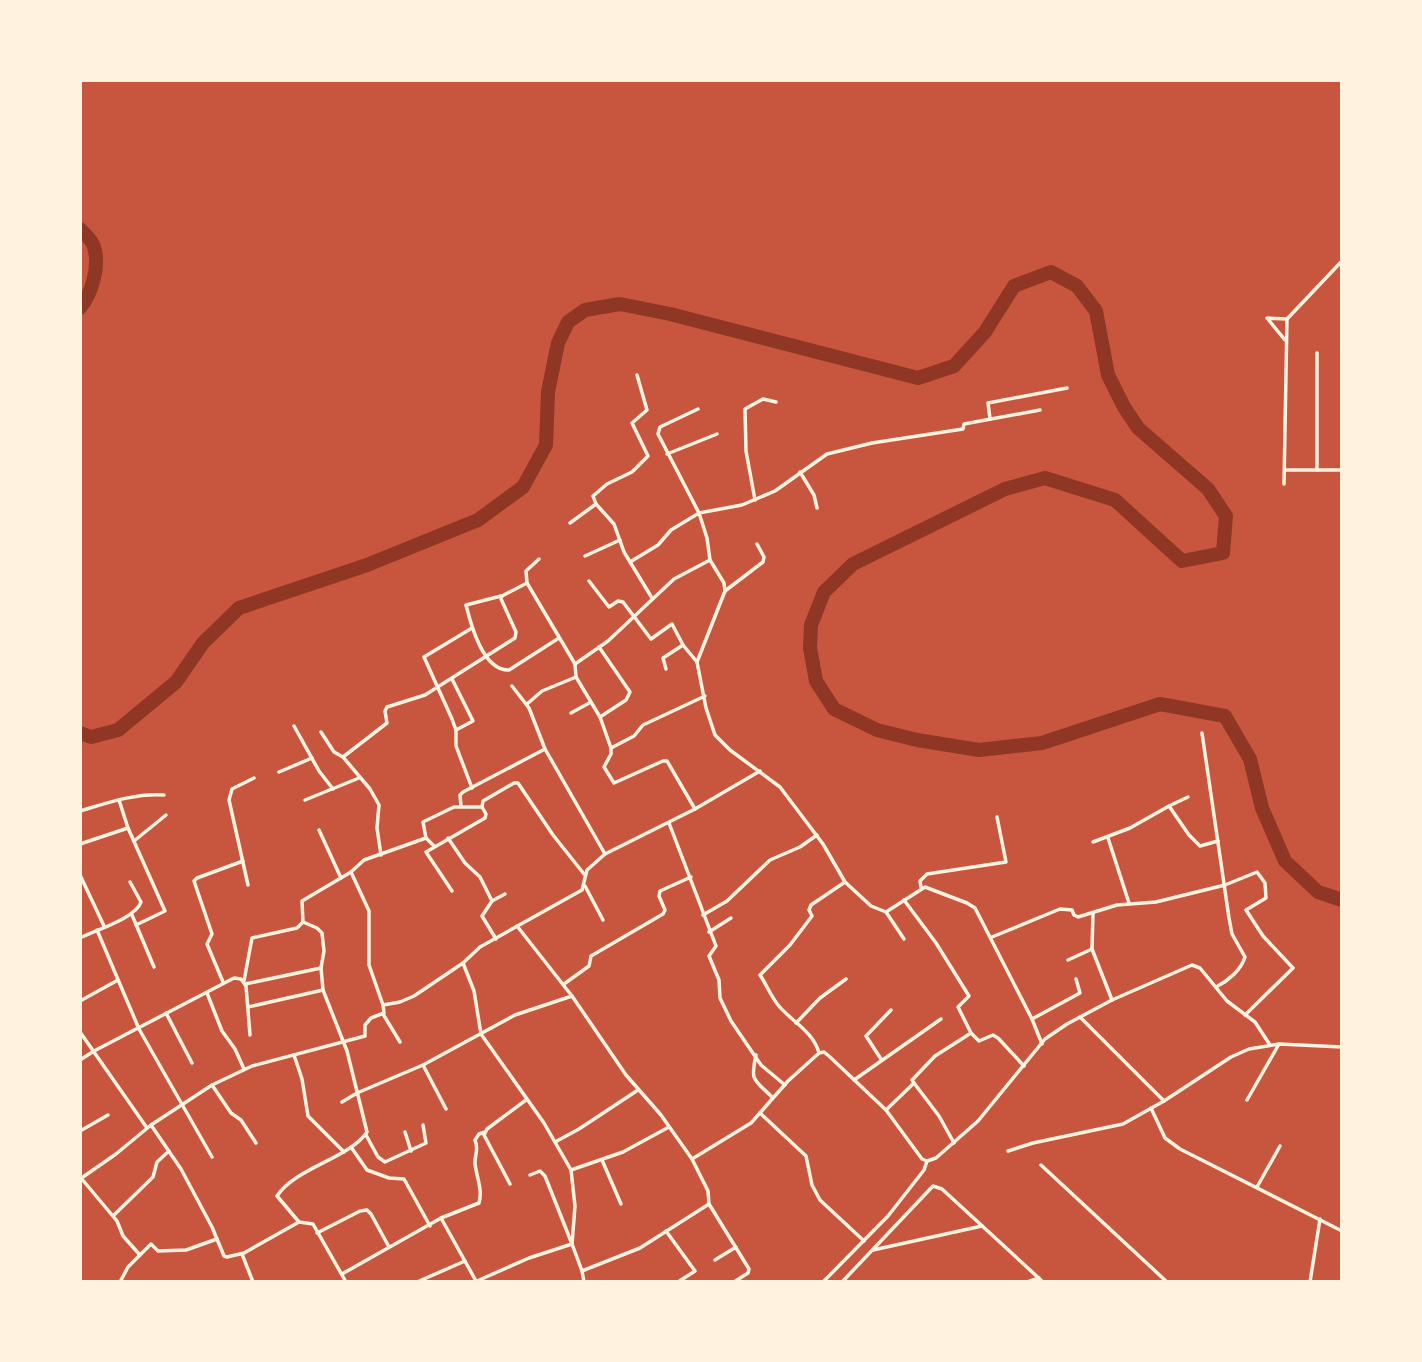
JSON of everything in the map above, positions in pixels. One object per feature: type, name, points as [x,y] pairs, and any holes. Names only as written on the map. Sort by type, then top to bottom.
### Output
[{"type":"street","points":[[1284,484],[1287,319],[1341,263]]},
{"type":"street","points":[[1285,340],[1267,318],[1287,319]]},
{"type":"street","points":[[1317,353],[1317,470]]},
{"type":"street","points":[[637,375],[647,410],[632,423],[648,456],[632,472],[607,484],[594,494],[596,504],[614,524],[630,562],[652,598]]},
{"type":"street","points":[[990,419],[988,403],[1067,388]]},
{"type":"street","points":[[755,500],[746,451],[745,409],[763,399],[776,402]]},
{"type":"street","points":[[698,409],[658,429],[667,454],[696,504],[707,538],[710,559],[725,591]]},
{"type":"street","points":[[630,562],[658,545],[671,530],[699,513],[742,505],[775,491],[818,458],[833,452],[963,429],[964,424],[1040,410]]},
{"type":"street","points":[[667,454],[717,434]]},
{"type":"street","points":[[1286,470],[1342,470]]},
{"type":"street","points":[[800,472],[814,495],[817,508]]},
{"type":"street","points":[[570,523],[596,504]]},
{"type":"street","points":[[585,556],[620,540]]},
{"type":"street","points":[[697,662],[725,591],[763,562],[764,557],[757,544]]},
{"type":"street","points":[[539,559],[526,571],[527,583],[575,664],[576,677],[600,717],[611,748],[611,754],[604,765],[614,783],[667,761],[695,809]]},
{"type":"street","points":[[575,664],[608,641],[674,579],[710,559]]},
{"type":"street","points":[[589,581],[607,606],[620,601],[651,639],[672,624],[683,645],[697,662],[715,735],[730,750],[780,787],[817,835],[845,882],[871,906],[886,912],[904,939]]},
{"type":"street","points":[[527,583],[502,596],[466,605],[471,628],[487,656],[493,666],[500,670],[509,670],[559,638]]},
{"type":"street","points":[[343,757],[387,723],[387,707],[420,697],[510,643],[517,635],[501,603],[502,596]]},
{"type":"street","points":[[471,628],[424,657],[436,688],[448,708],[456,730],[456,746],[472,788]]},
{"type":"street","points":[[666,669],[663,657],[683,645]]},
{"type":"street","points":[[599,647],[629,692],[626,700],[600,717]]},
{"type":"street","points":[[527,704],[542,691],[576,677]]},
{"type":"street","points":[[452,678],[474,722],[456,730]]},
{"type":"street","points":[[512,686],[527,704],[545,749],[605,854]]},
{"type":"street","points":[[611,748],[634,736],[643,725],[705,696]]},
{"type":"street","points":[[571,713],[591,702]]},
{"type":"street","points":[[294,726],[325,781],[333,789]]},
{"type":"street","points":[[321,732],[334,752],[343,757],[370,789],[379,805],[377,828],[381,855]]},
{"type":"street","points":[[1202,733],[1232,934],[1245,957],[1244,962],[1226,982],[1216,987]]},
{"type":"street","points":[[461,806],[460,795],[545,749]]},
{"type":"street","points":[[279,772],[312,758]]},
{"type":"street","points":[[603,920],[584,886],[587,870],[605,854],[695,809],[760,771]]},
{"type":"street","points":[[248,885],[230,795],[234,787],[254,778]]},
{"type":"street","points":[[305,800],[359,778]]},
{"type":"street","points":[[452,891],[427,854],[428,850],[485,818],[483,801],[513,783],[517,783],[585,875]]},
{"type":"street","points":[[80,811],[119,800],[153,794],[163,795]]},
{"type":"street","points":[[1093,842],[1130,828],[1188,797]]},
{"type":"street","points":[[119,800],[128,828],[165,911],[136,925]]},
{"type":"street","points":[[434,846],[426,838],[423,822],[461,806],[482,807]]},
{"type":"street","points":[[1169,806],[1200,846],[1218,841]]},
{"type":"street","points":[[134,841],[166,815]]},
{"type":"street","points":[[921,887],[920,881],[927,874],[1006,862],[997,817]]},
{"type":"street","points":[[668,822],[716,946],[709,956],[719,980],[720,998],[731,1021],[761,1065],[785,1085]]},
{"type":"street","points":[[80,844],[128,828]]},
{"type":"street","points":[[319,830],[341,878]]},
{"type":"street","points":[[703,915],[727,901],[770,860],[817,835]]},
{"type":"street","points":[[250,1035],[243,982],[252,937],[297,928],[303,922],[302,901],[351,872],[364,860],[426,838]]},
{"type":"street","points":[[448,838],[462,860],[480,877],[492,901]]},
{"type":"street","points":[[1108,838],[1129,903]]},
{"type":"street","points":[[223,982],[207,944],[212,934],[194,881],[243,861]]},
{"type":"street","points":[[351,872],[369,911],[369,965],[383,1005],[383,1014],[400,1042]]},
{"type":"street","points":[[992,937],[1060,909],[1072,910],[1078,917],[1129,903],[1156,902],[1224,886],[1257,872],[1265,883],[1266,898],[1246,910],[1264,936],[1293,968],[1245,1015]]},
{"type":"street","points":[[564,984],[589,966],[591,956],[663,914],[665,910],[659,897],[661,891],[691,877]]},
{"type":"street","points":[[81,878],[104,926]]},
{"type":"street","points":[[80,938],[132,915],[141,904],[130,881]]},
{"type":"street","points":[[819,1053],[814,1040],[777,1004],[760,975],[790,945],[812,916],[809,910],[811,905],[845,882]]},
{"type":"street","points":[[383,1005],[407,1000],[463,963],[480,947],[584,886]]},
{"type":"street","points":[[886,912],[921,887]]},
{"type":"street","points":[[921,887],[942,892],[975,908],[992,937],[1042,1044]]},
{"type":"street","points":[[496,939],[482,916],[492,901],[505,894]]},
{"type":"street","points":[[904,900],[936,943],[969,996],[958,1007],[971,1033],[979,1041],[993,1035],[998,1038],[1024,1066]]},
{"type":"street","points":[[1093,913],[1092,949],[1112,1000]]},
{"type":"street","points":[[132,915],[154,967]]},
{"type":"street","points":[[709,932],[731,918]]},
{"type":"street","points":[[303,922],[322,933],[323,990],[344,1042],[367,1127],[366,1135],[378,1157],[385,1163],[427,1142],[423,1125]]},
{"type":"street","points":[[517,926],[564,984],[638,1090],[692,1159],[708,1191],[709,1205],[749,1269],[748,1273],[734,1282]]},
{"type":"street","points":[[97,930],[139,1029],[212,1157]]},
{"type":"street","points":[[1068,960],[1092,949]]},
{"type":"street","points":[[463,963],[474,991],[481,1034],[544,1123],[571,1170],[575,1206],[572,1244]]},
{"type":"street","points":[[692,1159],[743,1128],[819,1053],[824,1052],[886,1110],[922,1159],[927,1161],[936,1158],[978,1121],[1056,1031],[1112,1000],[1194,964],[1227,1001],[1259,1026],[1270,1045]]},
{"type":"street","points":[[80,1060],[223,982],[234,978],[243,982],[321,968]]},
{"type":"street","points":[[796,1023],[820,999],[846,979]]},
{"type":"street","points":[[1032,1019],[1080,993],[1076,979]]},
{"type":"street","points":[[80,1001],[118,980]]},
{"type":"street","points":[[248,1007],[323,990]]},
{"type":"street","points":[[207,993],[223,1034],[235,1049],[244,1069]]},
{"type":"street","points":[[342,1102],[423,1065],[514,1015],[572,996]]},
{"type":"street","points":[[881,1059],[866,1036],[891,1010]]},
{"type":"street","points":[[166,1013],[192,1063]]},
{"type":"street","points":[[140,1255],[123,1236],[113,1216],[81,1178],[116,1154],[149,1126],[212,1084],[244,1069],[365,1036],[365,1025],[371,1018],[383,1014]]},
{"type":"street","points":[[1080,1017],[1164,1101]]},
{"type":"street","points":[[853,1081],[941,1019]]},
{"type":"street","points":[[80,1032],[181,1169],[226,1257],[242,1254],[299,1222],[310,1223],[346,1282]]},
{"type":"street","points":[[954,1143],[940,1116],[912,1080],[935,1056],[971,1033]]},
{"type":"street","points":[[1247,1100],[1279,1044]]},
{"type":"street","points":[[1008,1152],[1032,1143],[1118,1126],[1164,1101],[1239,1053],[1279,1044],[1342,1047]]},
{"type":"street","points":[[294,1055],[302,1079],[308,1116],[344,1152]]},
{"type":"street","points":[[756,1055],[752,1074],[773,1097]]},
{"type":"street","points":[[423,1065],[446,1109]]},
{"type":"street","points":[[886,1110],[914,1083]]},
{"type":"street","points":[[212,1084],[230,1111],[241,1119],[256,1143]]},
{"type":"street","points":[[555,1142],[638,1090]]},
{"type":"street","points":[[342,1274],[441,1219],[480,1202],[475,1163],[478,1151],[475,1140],[479,1134],[526,1100]]},
{"type":"street","points":[[1151,1108],[1169,1142],[1341,1229]]},
{"type":"street","points":[[760,1114],[806,1156],[813,1185],[820,1200],[864,1241]]},
{"type":"street","points":[[80,1131],[108,1115]]},
{"type":"street","points":[[571,1170],[639,1144],[669,1127]]},
{"type":"street","points":[[405,1132],[411,1151]]},
{"type":"street","points":[[485,1132],[485,1139],[510,1184]]},
{"type":"street","points":[[299,1222],[280,1201],[278,1194],[299,1177],[330,1157],[344,1152],[366,1135]]},
{"type":"street","points":[[1257,1187],[1280,1146]]},
{"type":"street","points":[[351,1147],[367,1170],[389,1178],[404,1179],[430,1226]]},
{"type":"street","points":[[113,1216],[153,1177],[157,1162],[169,1151]]},
{"type":"street","points":[[602,1160],[621,1204]]},
{"type":"street","points":[[823,1282],[894,1208],[924,1170],[927,1161]]},
{"type":"street","points":[[1041,1165],[1167,1282]]},
{"type":"street","points":[[530,1175],[541,1171],[545,1176],[584,1282]]},
{"type":"street","points":[[842,1282],[930,1188],[935,1186],[942,1189],[1041,1280]]},
{"type":"street","points":[[582,1271],[640,1248],[709,1205]]},
{"type":"street","points":[[317,1233],[366,1210],[371,1214],[389,1247]]},
{"type":"street","points":[[441,1219],[477,1281],[529,1258],[572,1244]]},
{"type":"street","points":[[1310,1282],[1320,1219]]},
{"type":"street","points":[[873,1250],[982,1226]]},
{"type":"street","points":[[666,1231],[695,1271],[678,1282]]},
{"type":"street","points":[[120,1282],[128,1267],[151,1244],[158,1251],[186,1250],[217,1239]]},
{"type":"street","points":[[715,1260],[736,1247]]},
{"type":"street","points":[[242,1254],[253,1282]]},
{"type":"street","points":[[416,1282],[465,1261]]},
{"type":"street","points":[[1027,1282],[1041,1280]]},
{"type":"waterway","points":[[80,229],[89,238],[96,254],[91,287],[80,308]]},
{"type":"waterway","points":[[80,733],[91,737],[118,730],[176,682],[203,643],[239,608],[367,565],[478,520],[523,487],[546,445],[548,392],[558,343],[568,322],[585,310],[620,304],[670,314],[918,378],[954,366],[985,332],[1014,286],[1051,272],[1077,286],[1096,311],[1108,375],[1138,428],[1208,489],[1226,516],[1223,553],[1182,561],[1115,500],[1045,478],[1005,489],[853,564],[824,592],[811,625],[810,648],[816,681],[834,709],[877,730],[917,740],[979,750],[1042,743],[1160,704],[1225,716],[1250,759],[1262,808],[1285,861],[1318,892],[1342,900]]}]
